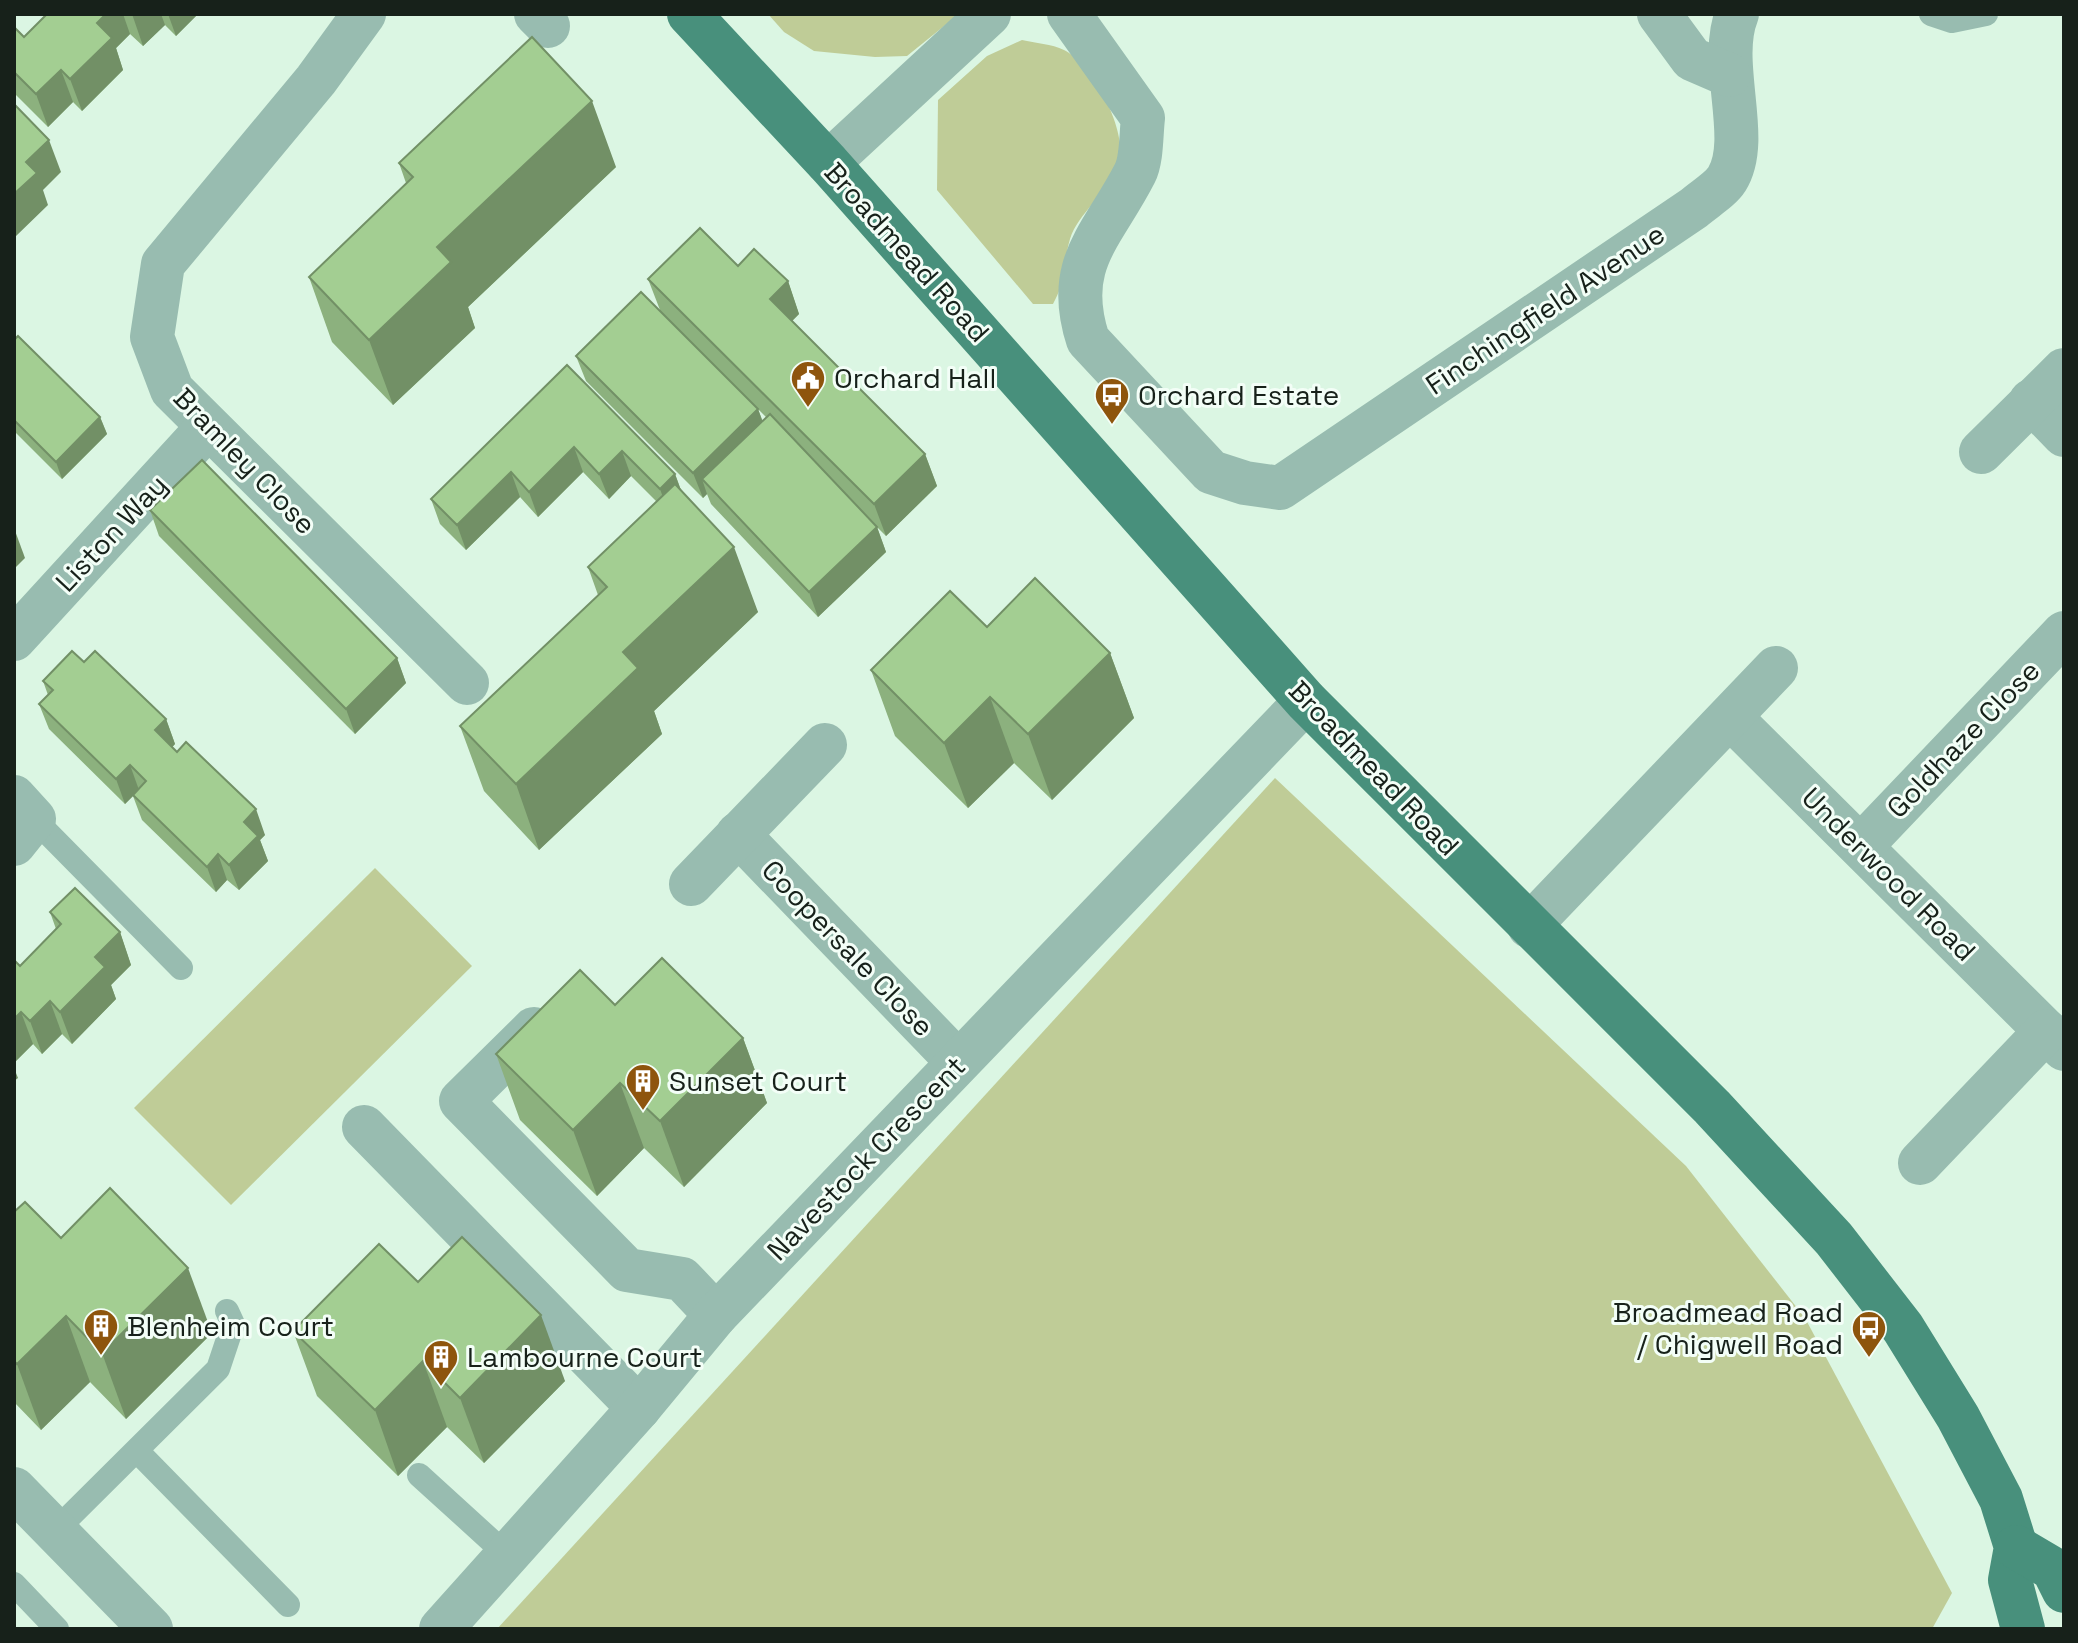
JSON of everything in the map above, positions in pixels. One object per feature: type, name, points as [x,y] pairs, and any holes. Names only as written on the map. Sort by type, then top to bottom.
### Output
[{"type":"main road","name":"Broadmead Road","points":[[689,14],[828,163],[1306,701],[1760,1156],[1844,1252],[1903,1328],[1958,1417],[2001,1499],[2016,1547],[2010,1580],[2023,1629]]},
{"type":"main road","points":[[2016,1547],[2053,1569],[2064,1591]]},
{"type":"street","name":"Bramley Close","points":[[364,14],[316,80],[163,264],[152,337],[172,390],[467,683]]},
{"type":"street","points":[[828,163],[989,14]]},
{"type":"street","name":"Finchingfield Avenue","points":[[1069,14],[1143,118],[1137,171],[1104,220],[1080,276],[1081,319],[1088,340],[1211,472],[1245,483],[1280,488],[1694,208],[1726,180],[1734,160],[1735,113],[1729,75],[1737,14]]},
{"type":"street","points":[[1659,14],[1692,59],[1729,75]]},
{"type":"street","points":[[1981,452],[2064,370]]},
{"type":"street","points":[[2031,401],[2064,435]]},
{"type":"street","name":"Liston Way","points":[[14,639],[208,427]]},
{"type":"street","name":"Goldhaze Close","points":[[1862,845],[2064,633]]},
{"type":"street","points":[[1529,926],[1776,668]]},
{"type":"street","name":"Navestock Crescent","points":[[441,1629],[639,1408],[716,1315],[1306,701]]},
{"type":"street","name":"Underwood Road","points":[[1731,718],[2055,1040],[1920,1163]]},
{"type":"street","points":[[691,884],[825,745]]},
{"type":"street","name":"Coopersale Close","points":[[738,834],[958,1062]]},
{"type":"street","points":[[534,1029],[461,1101],[627,1270],[682,1279],[716,1315]]},
{"type":"street","points":[[364,1127],[639,1408]]},
{"type":"street","points":[[14,1489],[151,1629]]},
{"type":"lane","points":[[1931,14],[1952,21],[1986,14]]},
{"type":"lane","points":[[21,820],[181,968]]},
{"type":"lane","points":[[54,1532],[138,1452],[218,1369],[233,1324],[227,1311]]},
{"type":"lane","points":[[138,1452],[288,1605]]},
{"type":"lane","points":[[419,1475],[507,1555]]},
{"type":"lane","points":[[14,1584],[57,1629]]},
{"type":"green space","points":[[768,14],[959,14],[907,56],[875,57],[814,51],[784,32]]},
{"type":"green space","points":[[1022,40],[1064,50],[1086,70],[1107,102],[1121,153],[1118,167],[1107,186],[1074,230],[1061,285],[1053,304],[1033,304],[937,190],[938,100],[987,56]]},
{"type":"green space","points":[[1275,778],[1686,1166],[1805,1318],[1952,1593],[1932,1629],[497,1629]]},
{"type":"green space","points":[[375,868],[472,966],[231,1205],[134,1108]]},
{"type":"building","points":[[47,14],[106,14],[97,23],[112,38],[70,79],[61,70],[36,94],[14,72],[14,27],[24,37]]},
{"type":"building","points":[[532,37],[592,101],[437,247],[451,262],[369,340],[309,277],[413,177],[399,163]]},
{"type":"building","points":[[14,104],[49,140],[26,162],[37,173],[14,194]]},
{"type":"building","name":"Orchard Hall","points":[[700,228],[738,266],[754,249],[788,281],[770,299],[925,454],[874,504],[648,279]]},
{"type":"building","points":[[641,292],[758,409],[693,473],[576,356]]},
{"type":"building","points":[[18,336],[100,417],[56,462],[14,420],[14,340]]},
{"type":"building","points":[[567,365],[675,474],[660,489],[622,451],[599,474],[574,447],[529,492],[511,472],[457,525],[431,499]]},
{"type":"building","points":[[770,414],[877,527],[809,592],[702,479]]},
{"type":"building","points":[[202,460],[397,658],[346,709],[150,510]]},
{"type":"building","points":[[675,484],[734,547],[623,652],[638,668],[516,784],[460,726],[607,587],[588,567]]},
{"type":"building","points":[[1035,578],[1110,653],[1028,734],[990,697],[944,743],[871,670],[950,591],[987,627]]},
{"type":"building","points":[[72,651],[84,662],[95,651],[166,719],[155,730],[177,752],[186,742],[256,809],[244,822],[258,836],[229,865],[218,854],[207,867],[133,795],[146,781],[130,765],[116,779],[39,704],[53,690],[43,681]]},
{"type":"building","points":[[75,888],[120,932],[95,957],[105,967],[60,1012],[50,1001],[30,1021],[21,1012],[14,1019],[14,960],[20,966],[61,924],[50,912]]},
{"type":"building","points":[[662,958],[743,1038],[660,1121],[620,1083],[573,1130],[496,1054],[580,970],[615,1005]]},
{"type":"building","points":[[110,1188],[188,1268],[102,1353],[66,1316],[17,1364],[14,1361],[14,1212],[25,1202],[61,1238]]},
{"type":"building","points":[[462,1237],[541,1315],[460,1398],[423,1361],[375,1410],[293,1331],[379,1244],[418,1282]]},
{"type":"place","name":"Orchard Hall","points":[[808,409]]},
{"type":"place","name":"Orchard Estate","points":[[1112,426]]},
{"type":"place","name":"Sunset Court","points":[[643,1112]]},
{"type":"place","name":"Blenheim Court","points":[[101,1357]]},
{"type":"place","name":"Broadmead Road / Chigwell Road","points":[[1869,1359]]},
{"type":"place","name":"Lambourne Court","points":[[441,1388]]}]
